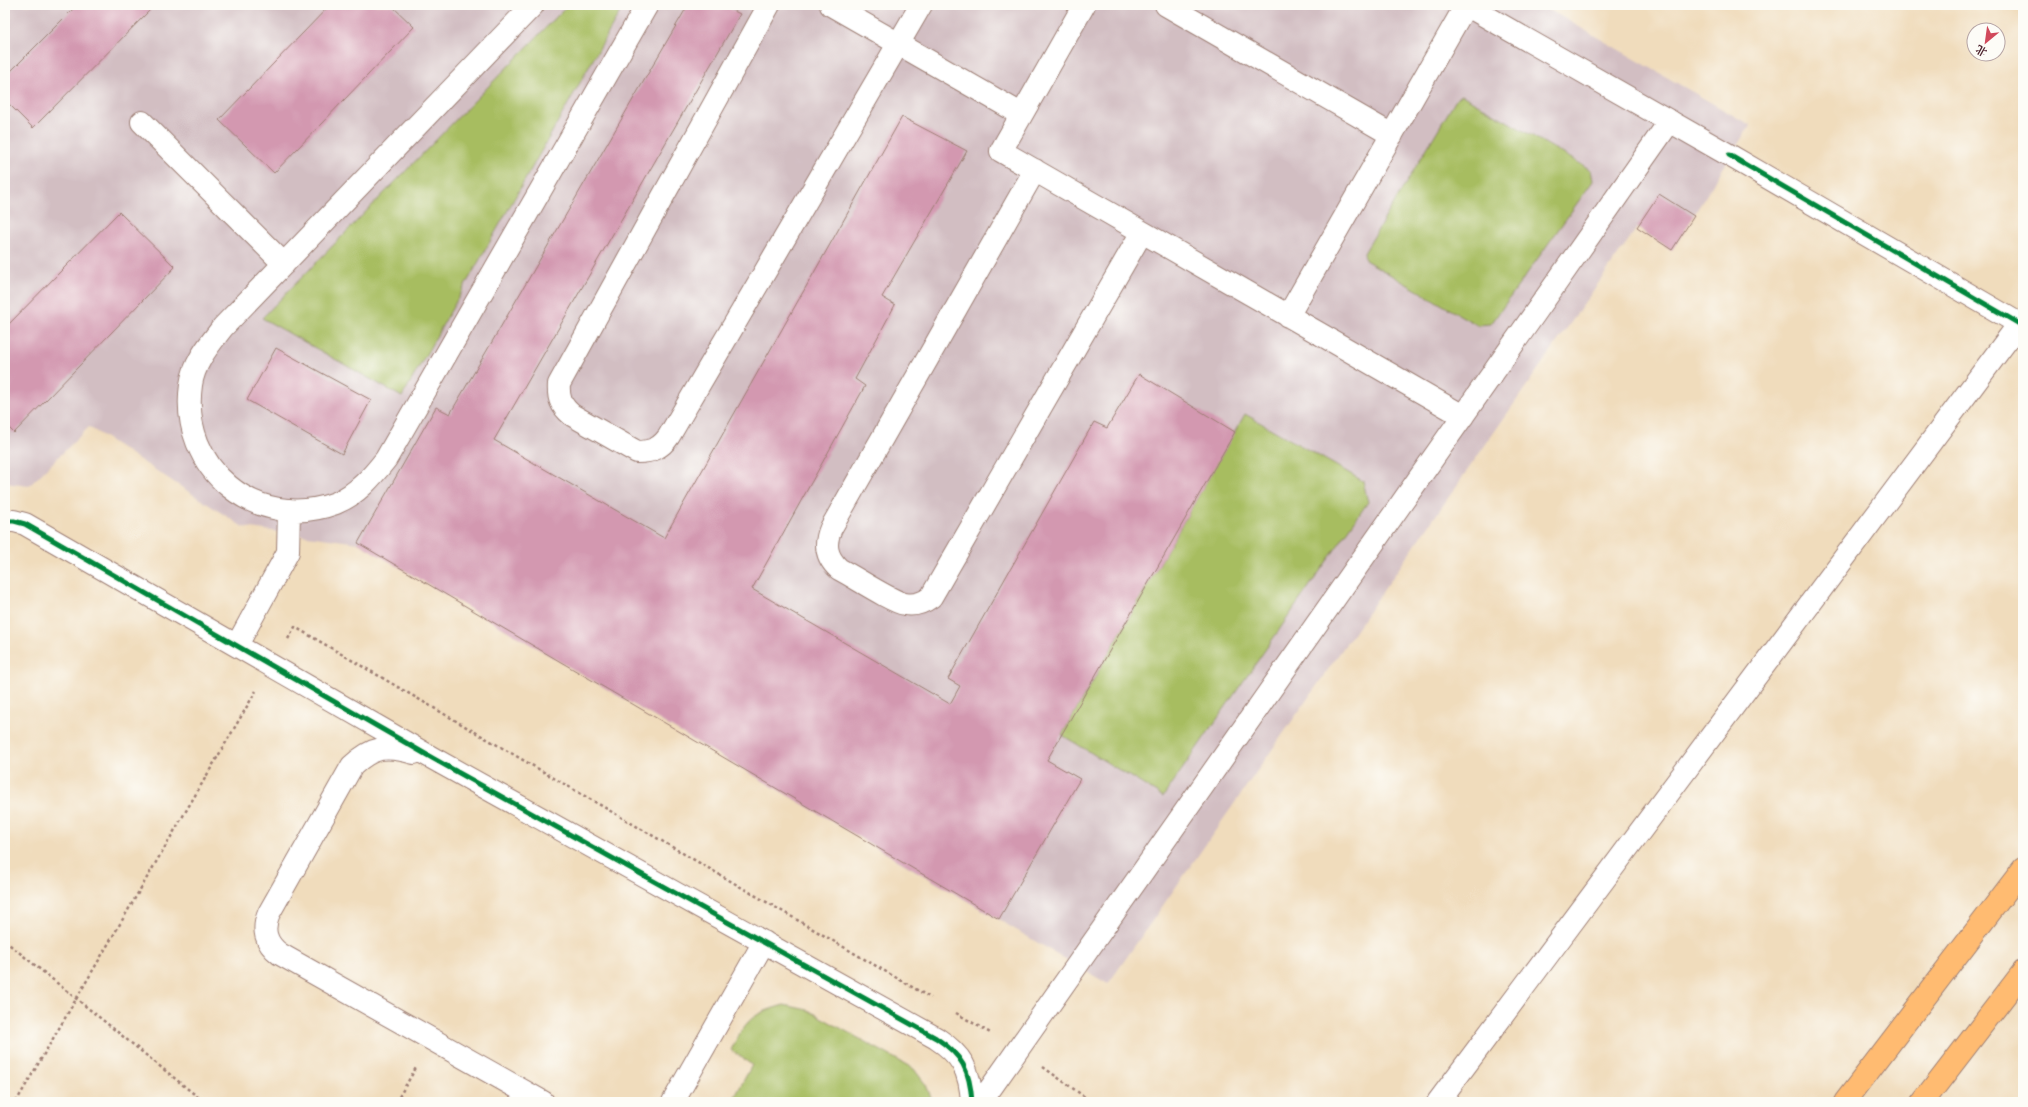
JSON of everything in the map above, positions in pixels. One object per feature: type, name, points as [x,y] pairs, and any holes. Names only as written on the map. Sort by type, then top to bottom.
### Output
[{"type":"highway","points":[[1845,1102],[2023,869]]},
{"type":"highway","points":[[1923,1102],[2023,972]]},
{"type":"street","points":[[532,5],[223,327],[202,354],[191,384],[190,416],[198,448],[216,475],[241,496],[272,508],[305,511],[337,502],[365,485],[386,460],[647,5]]},
{"type":"street","points":[[769,5],[559,384],[560,402],[565,410],[572,416],[637,452],[646,452],[656,449],[664,444],[921,5]]},
{"type":"street","points":[[831,5],[1021,114]]},
{"type":"street","points":[[1084,5],[1001,151],[1463,416]]},
{"type":"street","points":[[1166,5],[1392,135]]},
{"type":"street","points":[[1288,316],[1466,5],[1729,154],[2021,325],[1438,1102]]},
{"type":"street","points":[[981,1102],[1670,121]]},
{"type":"street","points":[[142,122],[284,264]]},
{"type":"street","points":[[1035,170],[831,528],[827,537],[828,555],[832,563],[839,569],[900,603],[914,605],[931,597],[1142,232]]},
{"type":"street","points":[[237,645],[288,552],[289,510]]},
{"type":"street","points":[[5,521],[14,521],[25,524],[434,759],[936,1038],[952,1049],[964,1065],[971,1084],[972,1102]]},
{"type":"street","points":[[434,759],[390,747],[376,749],[362,756],[352,766],[265,921],[267,940],[272,948],[280,954],[543,1102]]},
{"type":"street","points":[[674,1102],[764,942]]},
{"type":"path","points":[[16,1102],[271,665],[296,627],[936,1001]]},
{"type":"path","points":[[5,941],[204,1102]]},
{"type":"path","points":[[950,1009],[1018,1049],[1092,1102]]},
{"type":"path","points":[[396,1102],[418,1064]]},
{"type":"shaded area","points":[[5,5],[1541,5],[1750,125],[1672,250],[1637,228],[1108,984],[358,543],[243,527],[89,427],[29,486],[5,483]]},
{"type":"green space","points":[[568,5],[624,5],[402,397],[262,318]]},
{"type":"green space","points":[[1462,95],[1591,170],[1593,181],[1491,324],[1477,325],[1365,260],[1364,253],[1457,98]]},
{"type":"green space","points":[[1245,414],[1363,481],[1368,502],[1163,797],[1062,735]]},
{"type":"green space","points":[[784,1005],[808,1010],[914,1069],[926,1085],[933,1102],[732,1102],[752,1065],[731,1050],[736,1040],[746,1025],[757,1015]]},
{"type":"building","points":[[77,5],[155,5],[33,128],[5,100],[5,77]]},
{"type":"building","points":[[330,5],[391,5],[414,27],[274,173],[219,120]]},
{"type":"building","points":[[688,5],[722,5],[740,14],[494,440],[664,538],[902,117],[967,151],[882,297],[895,305],[855,379],[865,386],[752,589],[950,704],[960,686],[948,679],[1094,422],[1107,428],[1139,374],[1235,432],[1047,760],[1080,779],[999,919],[358,543],[436,407],[450,414]]},
{"type":"building","points":[[1659,194],[1694,216],[1672,250],[1637,227]]},
{"type":"building","points":[[119,212],[175,267],[14,433],[5,424],[5,328]]},
{"type":"building","points":[[276,348],[371,400],[342,454],[247,400]]},
{"type":"cycle path","points":[[1729,155],[2023,326]]},
{"type":"cycle path","points":[[5,521],[14,521],[25,524],[434,759],[936,1038],[945,1044],[963,1064],[967,1072],[972,1102]]}]
